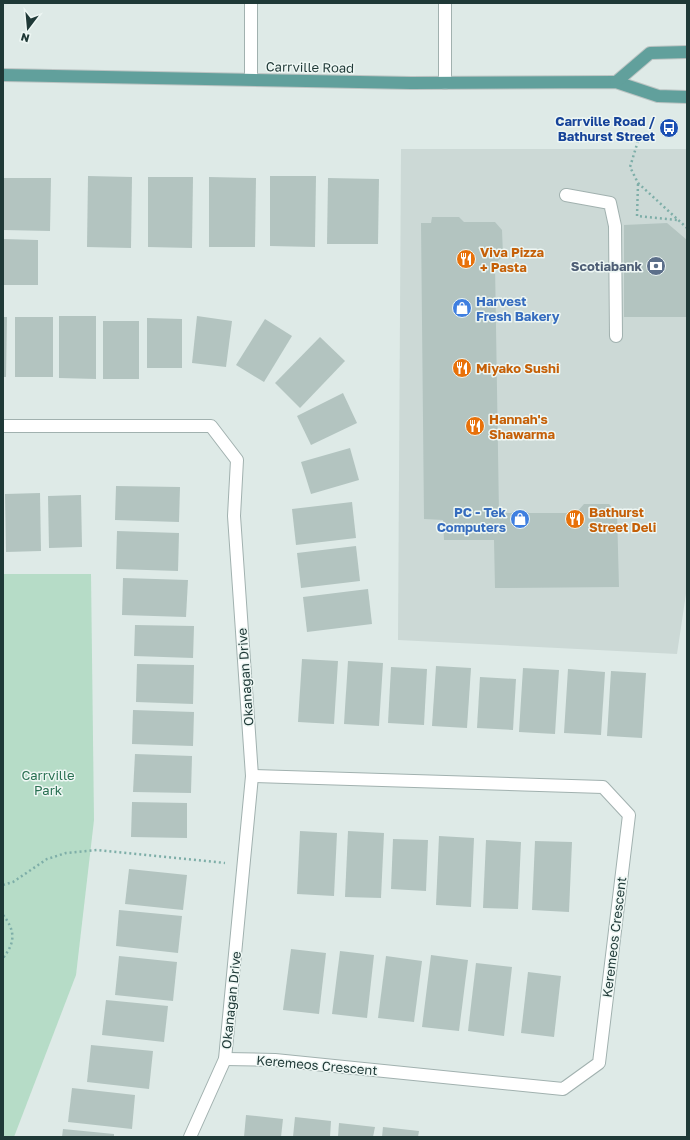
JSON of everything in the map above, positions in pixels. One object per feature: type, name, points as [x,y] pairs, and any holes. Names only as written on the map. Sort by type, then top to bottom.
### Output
[{"type":"main road","points":[[616,82],[650,53],[687,52]]},
{"type":"main road","name":"Carrville Road","points":[[3,75],[445,83],[616,82],[658,96],[687,97]]},
{"type":"street","points":[[251,3],[251,80]]},
{"type":"street","points":[[445,3],[445,83]]},
{"type":"street","points":[[566,195],[610,203],[615,226],[616,336]]},
{"type":"street","name":"Okanagan Drive","points":[[3,426],[211,426],[237,460],[234,516],[252,776],[225,1059],[190,1137]]},
{"type":"street","name":"Keremeos Crescent","points":[[225,1059],[275,1060],[563,1089],[599,1063],[629,815],[603,787],[252,776]]},
{"type":"path","points":[[638,142],[630,167],[638,183],[687,228]]},
{"type":"path","points":[[638,183],[637,216],[679,220]]},
{"type":"path","points":[[3,885],[13,882],[47,859],[66,854],[98,850],[228,863]]},
{"type":"path","points":[[3,915],[9,922],[13,932],[12,942],[3,958]]},
{"type":"shaded area","points":[[401,149],[687,149],[687,587],[677,654],[398,640]]},
{"type":"green space","name":"Carrville Park","points":[[3,574],[91,574],[94,820],[76,975],[14,1137],[3,1137]]},
{"type":"building","points":[[88,176],[132,177],[131,248],[87,247]]},
{"type":"building","points":[[270,176],[316,176],[315,247],[270,246]]},
{"type":"building","points":[[148,177],[193,177],[192,248],[148,247]]},
{"type":"building","points":[[209,177],[256,178],[255,247],[209,247]]},
{"type":"building","points":[[3,178],[51,178],[50,231],[3,230]]},
{"type":"building","points":[[328,178],[379,179],[378,244],[327,244]]},
{"type":"building","points":[[432,217],[459,217],[464,222],[495,222],[502,230],[503,256],[495,264],[499,513],[576,513],[584,504],[609,504],[617,512],[619,587],[495,588],[494,540],[444,540],[443,520],[424,519],[421,223],[431,223]]},
{"type":"building","points":[[667,223],[687,240],[687,317],[624,317],[624,225]]},
{"type":"building","points":[[3,239],[38,240],[38,285],[3,285]]},
{"type":"building","points":[[59,316],[96,316],[96,379],[59,378]]},
{"type":"building","points":[[197,316],[232,321],[226,367],[192,363]]},
{"type":"building","points":[[3,317],[7,317],[6,377],[3,377]]},
{"type":"building","points":[[15,317],[53,317],[53,377],[15,377]]},
{"type":"building","points":[[147,318],[182,319],[182,368],[147,368]]},
{"type":"building","points":[[265,319],[292,336],[264,382],[236,365]]},
{"type":"building","points":[[103,321],[139,321],[139,379],[103,379]]},
{"type":"building","points":[[320,337],[345,361],[300,408],[275,383]]},
{"type":"building","points":[[343,393],[357,423],[311,445],[297,416]]},
{"type":"building","points":[[350,448],[359,480],[311,494],[301,462]]},
{"type":"building","points":[[116,486],[180,487],[179,522],[115,520]]},
{"type":"building","points":[[40,493],[41,551],[6,552],[5,494]]},
{"type":"building","points":[[81,495],[82,547],[49,548],[48,496]]},
{"type":"building","points":[[352,502],[356,538],[296,545],[292,509]]},
{"type":"building","points":[[117,531],[179,533],[178,571],[116,569]]},
{"type":"building","points":[[356,546],[360,581],[301,588],[297,553]]},
{"type":"building","points":[[123,578],[188,580],[186,617],[122,615]]},
{"type":"building","points":[[368,589],[372,624],[307,632],[303,597]]},
{"type":"building","points":[[135,625],[194,626],[193,658],[134,656]]},
{"type":"building","points":[[302,659],[338,661],[334,724],[298,722]]},
{"type":"building","points":[[348,661],[383,663],[379,726],[344,724]]},
{"type":"building","points":[[137,664],[194,665],[193,704],[136,702]]},
{"type":"building","points":[[436,666],[471,668],[467,728],[432,726]]},
{"type":"building","points":[[391,667],[427,669],[424,725],[388,723]]},
{"type":"building","points":[[523,668],[559,670],[555,734],[519,732]]},
{"type":"building","points":[[568,669],[605,672],[601,735],[564,733]]},
{"type":"building","points":[[611,671],[646,673],[642,738],[607,736]]},
{"type":"building","points":[[480,677],[516,679],[513,730],[477,728]]},
{"type":"building","points":[[133,710],[194,712],[193,746],[132,744]]},
{"type":"building","points":[[135,754],[192,756],[191,793],[133,792]]},
{"type":"building","points":[[132,802],[187,803],[187,838],[131,837]]},
{"type":"building","points":[[300,831],[337,833],[334,896],[297,894]]},
{"type":"building","points":[[348,831],[384,833],[381,898],[345,897]]},
{"type":"building","points":[[439,836],[474,838],[471,907],[436,905]]},
{"type":"building","points":[[393,839],[428,840],[426,891],[391,889]]},
{"type":"building","points":[[486,840],[521,842],[518,909],[483,908]]},
{"type":"building","points":[[535,841],[572,842],[569,912],[532,910]]},
{"type":"building","points":[[129,869],[187,875],[183,910],[125,904]]},
{"type":"building","points":[[119,910],[182,916],[178,953],[116,946]]},
{"type":"building","points":[[291,949],[326,953],[319,1014],[283,1010]]},
{"type":"building","points":[[340,951],[374,955],[367,1018],[332,1014]]},
{"type":"building","points":[[431,955],[468,960],[459,1031],[422,1027]]},
{"type":"building","points":[[119,956],[177,962],[173,1001],[115,995]]},
{"type":"building","points":[[386,956],[422,961],[414,1022],[378,1018]]},
{"type":"building","points":[[476,963],[512,967],[504,1036],[468,1031]]},
{"type":"building","points":[[528,972],[561,976],[554,1037],[521,1033]]},
{"type":"building","points":[[106,1000],[168,1006],[164,1042],[102,1035]]},
{"type":"building","points":[[91,1045],[153,1051],[149,1089],[87,1082]]},
{"type":"building","points":[[72,1088],[135,1095],[132,1129],[68,1122]]},
{"type":"building","points":[[246,1115],[283,1119],[281,1137],[244,1137]]},
{"type":"building","points":[[295,1117],[331,1121],[330,1137],[293,1137]]},
{"type":"building","points":[[339,1123],[375,1127],[373,1137],[338,1137]]},
{"type":"building","points":[[383,1127],[419,1131],[418,1137],[382,1137]]},
{"type":"building","points":[[63,1129],[114,1134],[114,1137],[62,1137]]},
{"type":"place","name":"Carrville Road / Bathurst Street","points":[[669,128]]},
{"type":"place","name":"Viva Pizza + Pasta","points":[[466,259]]},
{"type":"place","name":"Scotiabank","points":[[656,266]]},
{"type":"place","name":"Harvest Fresh Bakery","points":[[462,308]]},
{"type":"place","name":"Miyako Sushi","points":[[462,368]]},
{"type":"place","name":"Hannah's Shawarma","points":[[475,426]]},
{"type":"place","name":"PC - Tek Computers","points":[[520,519]]},
{"type":"place","name":"Bathurst Street Deli","points":[[575,519]]}]
